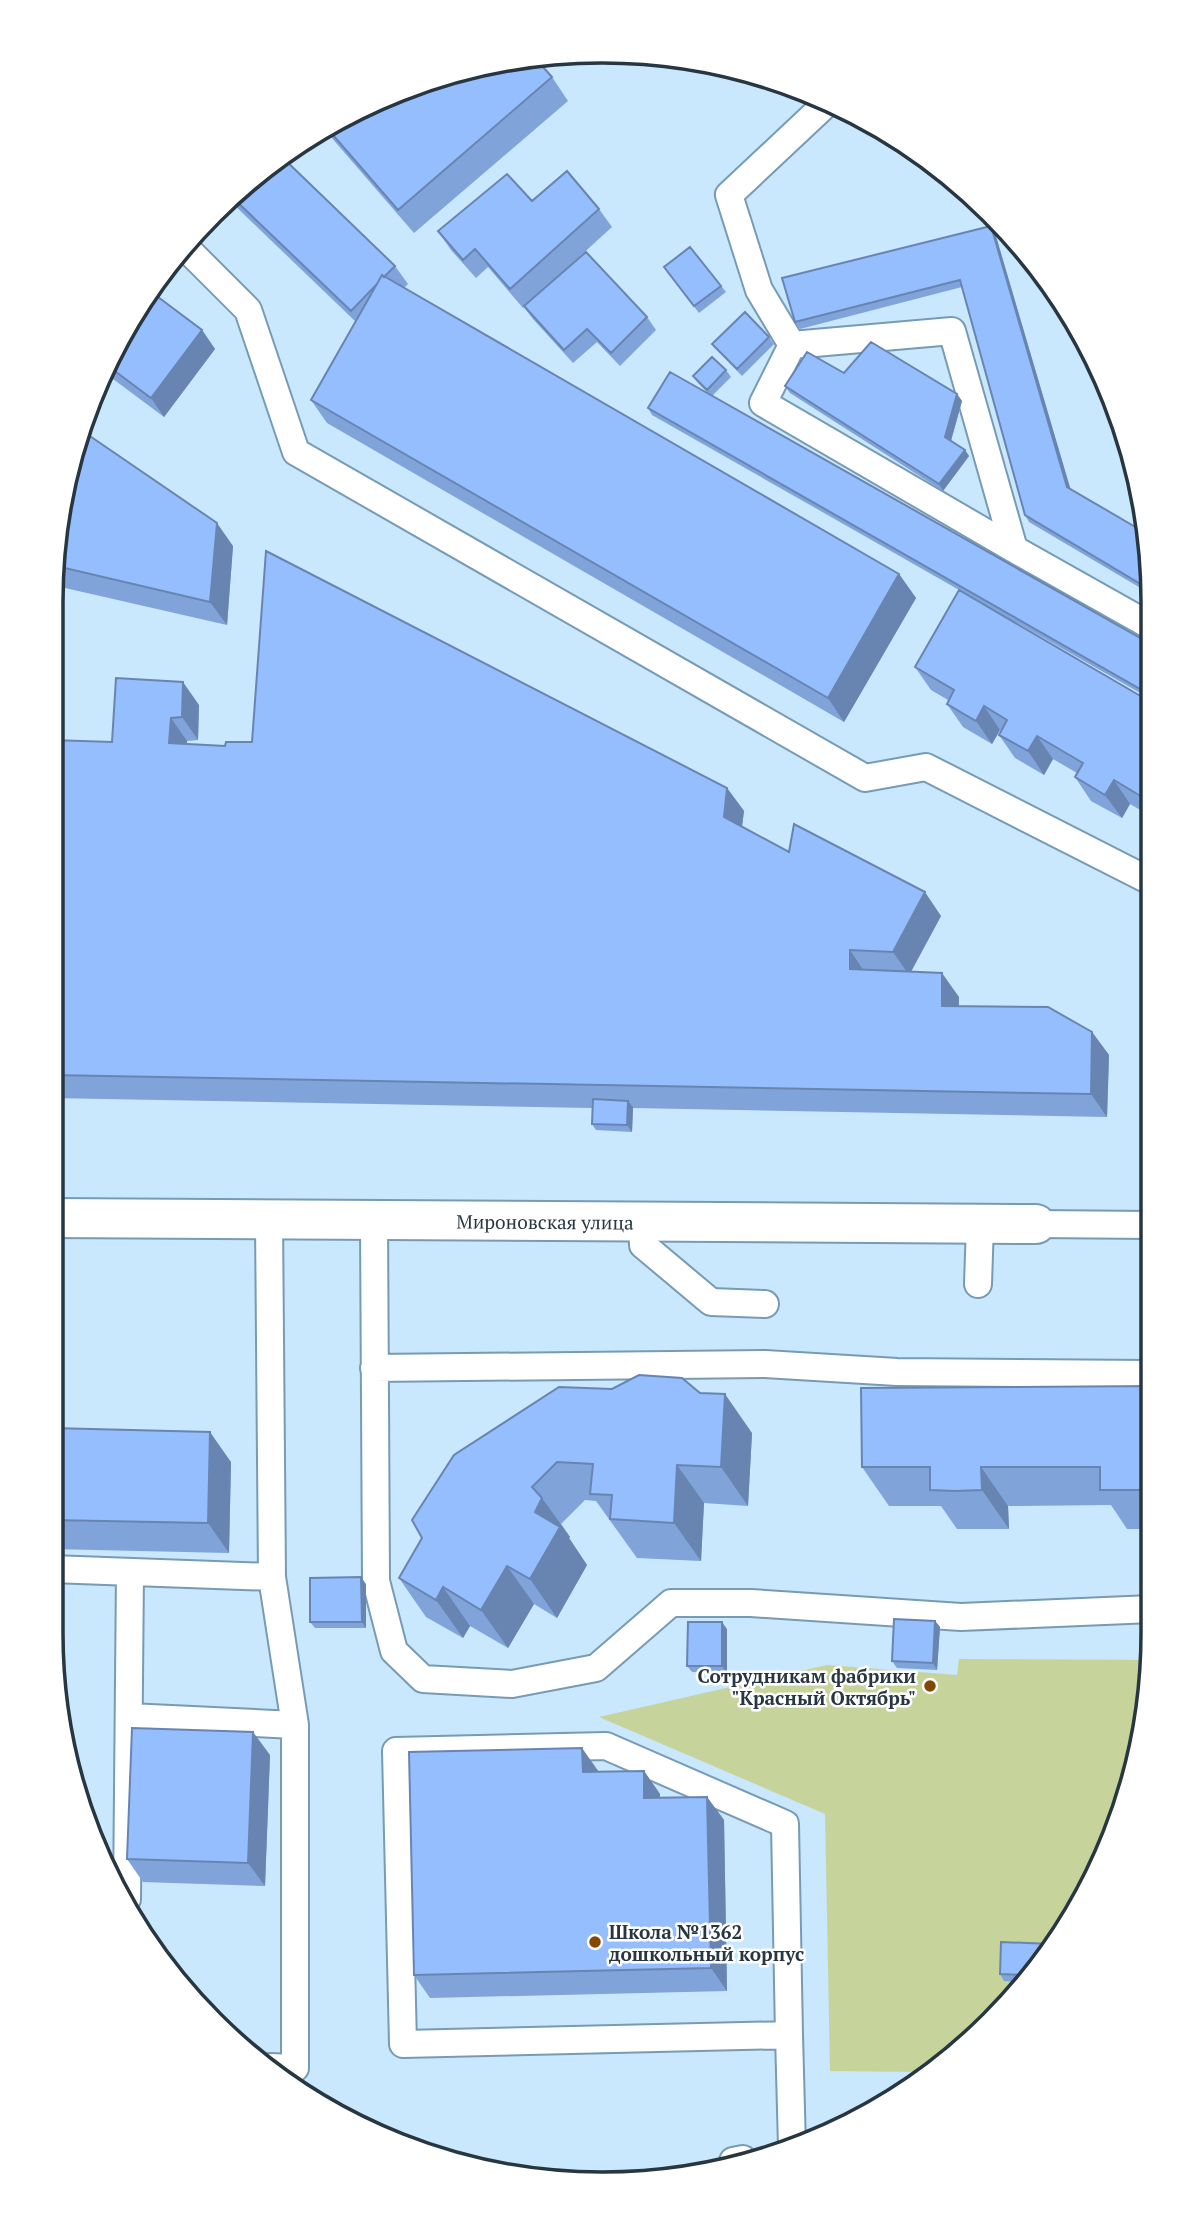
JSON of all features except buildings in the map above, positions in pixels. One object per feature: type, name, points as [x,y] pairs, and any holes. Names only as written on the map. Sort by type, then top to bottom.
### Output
[{"type":"street","name":"Мироновская улица","points":[[63,1218],[1036,1224]]},
{"type":"lane","points":[[792,345],[760,290],[729,195],[820,110]]},
{"type":"lane","points":[[191,253],[248,310],[296,452],[866,778],[926,766],[1141,876]]},
{"type":"lane","points":[[792,345],[953,331],[1014,549]]},
{"type":"lane","points":[[792,345],[762,403],[1141,620]]},
{"type":"lane","points":[[269,1220],[272,1577],[295,1725],[295,2068],[283,2068]]},
{"type":"lane","points":[[374,1220],[376,1581],[394,1651],[423,1679],[512,1684],[596,1668],[671,1603],[751,1603],[961,1617],[1141,1609]]},
{"type":"lane","points":[[642,1222],[643,1245],[711,1302],[765,1304]]},
{"type":"lane","points":[[978,1284],[980,1224]]},
{"type":"lane","points":[[1036,1224],[1141,1225]]},
{"type":"lane","points":[[374,1368],[765,1364],[897,1372],[1141,1374]]},
{"type":"lane","points":[[63,1569],[272,1577]]},
{"type":"lane","points":[[127,1887],[130,1572]]},
{"type":"lane","points":[[129,1717],[295,1725]]},
{"type":"lane","points":[[789,2035],[403,2044],[396,1751],[606,1746],[785,1824],[792,2137]]},
{"type":"green space","points":[[959,1659],[1140,1660],[1131,1738],[1123,1773],[1100,1839],[1069,1902],[1030,1961],[983,2014],[914,2072],[830,2071],[825,1814],[599,1717],[827,1665],[957,1675]]},
{"type":"place","name":"Сотрудникам фабрики \"Красный Октябрь\"","points":[[930,1686]]},
{"type":"place","name":"Школа №1362 дошкольный корпус","points":[[595,1942]]}]
